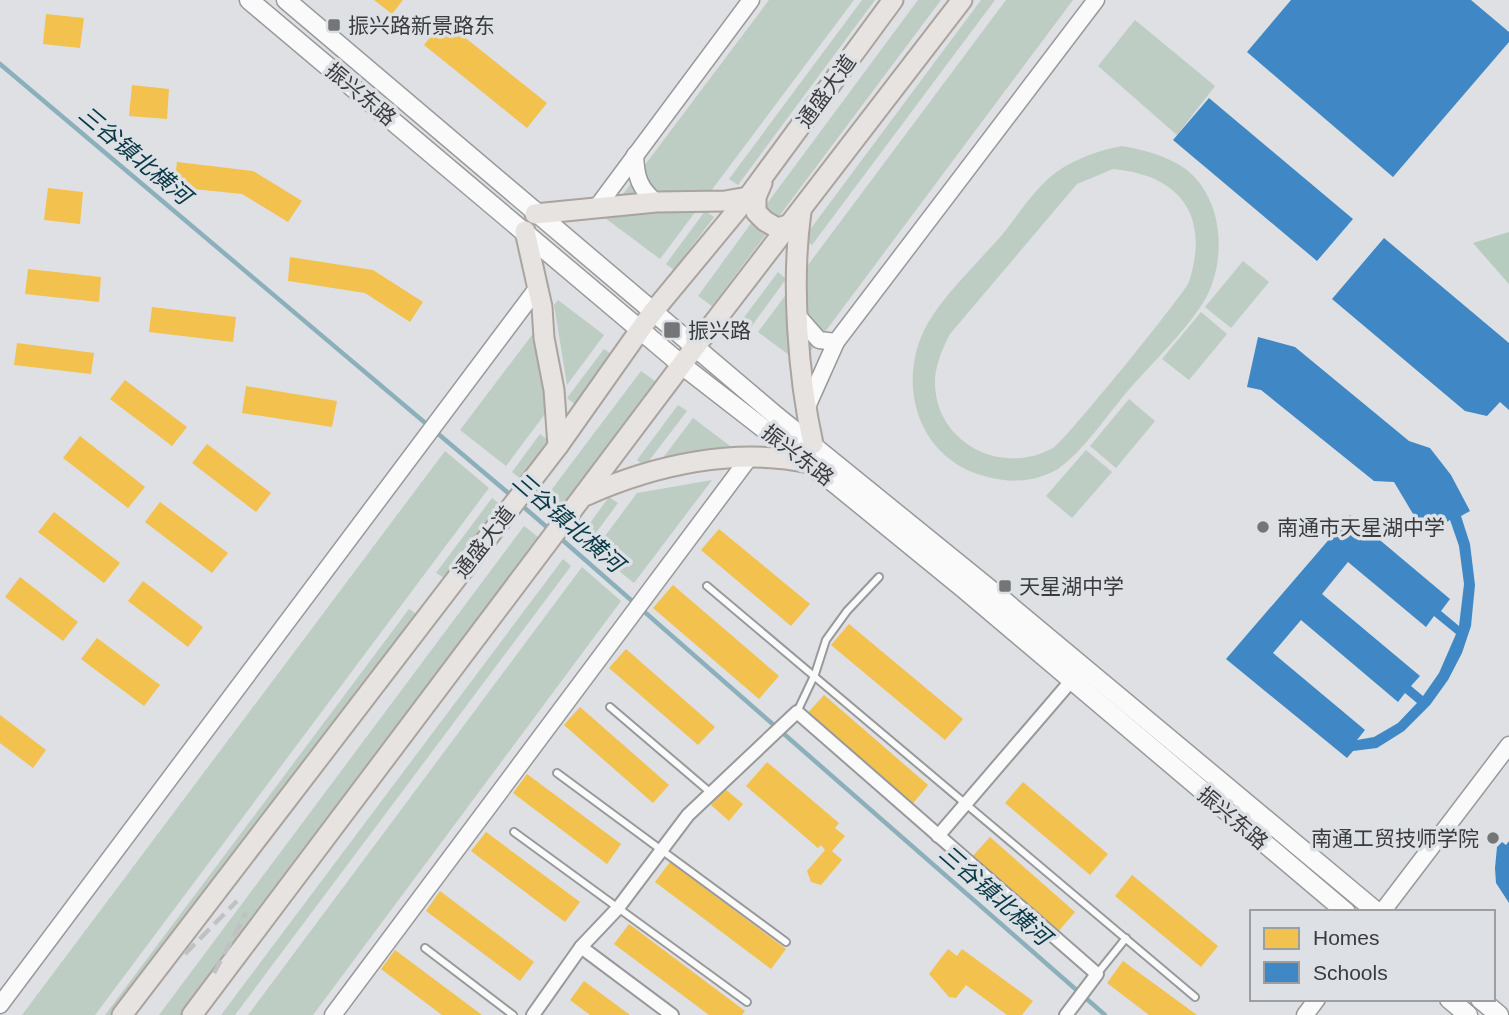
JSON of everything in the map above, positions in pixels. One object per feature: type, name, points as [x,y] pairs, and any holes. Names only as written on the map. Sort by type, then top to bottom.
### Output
[{"type":"main road","name":"振兴东路","points":[[249,0],[530,223],[646,321],[682,366],[811,453]]},
{"type":"main road","name":"振兴东路","points":[[286,0],[530,223]]},
{"type":"main road","name":"通盛大道","points":[[122,1015],[558,446],[646,321],[764,176],[893,0]]},
{"type":"main road","points":[[192,1015],[695,347],[962,0]]},
{"type":"main road","points":[[764,176],[756,197],[756,212],[777,228],[796,218]]},
{"type":"main road","points":[[558,446],[554,390],[530,223],[597,207],[656,202],[725,201],[748,197]]},
{"type":"main road","points":[[583,497],[653,470],[694,461],[811,453],[797,314],[796,218]]},
{"type":"main road","name":"振兴东路","points":[[646,321],[695,347],[811,453],[1077,674],[1376,910]]},
{"type":"main road","name":"振兴东路","points":[[1077,674],[1344,910]]},
{"type":"main road","points":[[1451,1001],[1468,1015]]},
{"type":"main road","points":[[1482,1001],[1499,1015]]},
{"type":"street","points":[[597,207],[751,0]]},
{"type":"street","points":[[806,409],[836,342],[1096,0]]},
{"type":"street","points":[[635,155],[636,178],[643,191],[656,202]]},
{"type":"street","points":[[0,1005],[538,288]]},
{"type":"street","points":[[797,314],[819,340],[836,342]]},
{"type":"street","points":[[333,1015],[749,457]]},
{"type":"street","points":[[938,836],[1077,674]]},
{"type":"street","points":[[533,1015],[581,947],[618,908],[688,815],[797,712],[1097,974],[1066,1015]]},
{"type":"street","points":[[1381,910],[1509,745]]},
{"type":"street","points":[[581,947],[672,1015]]},
{"type":"lane","points":[[797,712],[815,674],[826,640],[847,611],[879,577]]},
{"type":"lane","points":[[707,586],[815,674],[1195,997]]},
{"type":"lane","points":[[610,707],[711,793]]},
{"type":"lane","points":[[557,773],[786,942]]},
{"type":"lane","points":[[514,832],[747,1002]]},
{"type":"lane","points":[[1097,974],[1126,939]]},
{"type":"lane","points":[[425,948],[513,1015]]},
{"type":"shaded area","points":[[769,0],[854,0],[660,259],[605,218]]},
{"type":"shaded area","points":[[862,0],[875,0],[738,185],[729,179]]},
{"type":"shaded area","points":[[918,0],[941,0],[777,219],[763,209]]},
{"type":"shaded area","points":[[981,0],[995,0],[812,245],[803,239]]},
{"type":"shaded area","points":[[1006,0],[1073,0],[801,364],[758,332]]},
{"type":"shaded area","points":[[1135,20],[1215,86],[1177,135],[1098,66]]},
{"type":"shaded area","points":[[1122,146],[1164,157],[1187,170],[1200,183],[1209,198],[1218,233],[1219,252],[1211,287],[1186,326],[1085,443],[1058,469],[1037,478],[1015,481],[972,472],[951,460],[935,444],[923,425],[915,404],[915,358],[922,336],[933,315],[949,294],[1002,235],[1043,183],[1073,162]],"holes":[[[1113,169],[1157,180],[1172,190],[1184,203],[1192,219],[1196,237],[1195,258],[1189,282],[1122,368],[1053,448],[1033,456],[1012,458],[992,456],[974,448],[958,436],[945,420],[937,401],[936,373],[950,334],[1077,184]]]},
{"type":"shaded area","points":[[705,211],[714,217],[674,270],[666,264]]},
{"type":"shaded area","points":[[752,222],[767,233],[712,306],[698,296]]},
{"type":"shaded area","points":[[1243,261],[1269,282],[1231,328],[1205,307]]},
{"type":"shaded area","points":[[778,272],[786,279],[751,327],[742,320]]},
{"type":"shaded area","points":[[558,300],[604,335],[567,385],[554,305]]},
{"type":"shaded area","points":[[1201,312],[1227,334],[1189,380],[1162,359]]},
{"type":"shaded area","points":[[535,331],[548,410],[506,466],[460,430]]},
{"type":"shaded area","points":[[604,349],[613,355],[576,405],[567,398]]},
{"type":"shaded area","points":[[641,371],[655,381],[557,512],[543,501]]},
{"type":"shaded area","points":[[1129,399],[1155,421],[1116,468],[1090,446]]},
{"type":"shaded area","points":[[678,405],[687,411],[645,466],[637,460]]},
{"type":"shaded area","points":[[693,418],[734,449],[660,462]]},
{"type":"shaded area","points":[[540,434],[549,441],[521,479],[512,472]]},
{"type":"shaded area","points":[[1086,450],[1112,472],[1072,518],[1046,496]]},
{"type":"shaded area","points":[[445,451],[489,488],[95,1015],[22,1015]]},
{"type":"shaded area","points":[[712,480],[634,583],[594,551],[637,493]]},
{"type":"shaded area","points":[[609,497],[618,503],[590,541],[582,534]]},
{"type":"shaded area","points":[[492,498],[501,505],[446,579],[436,573]]},
{"type":"shaded area","points":[[524,526],[538,537],[181,1015],[159,1015]]},
{"type":"shaded area","points":[[563,559],[571,566],[235,1015],[221,1015]]},
{"type":"shaded area","points":[[582,567],[621,601],[313,1015],[248,1015]]},
{"type":"shaded area","points":[[409,609],[418,615],[119,1015],[105,1015]]},
{"type":"green space","points":[[1509,232],[1509,284],[1473,243]]},
{"type":"building: Homes","points":[[374,0],[403,0],[392,14]]},
{"type":"building: Homes","points":[[46,14],[84,18],[80,48],[43,44]]},
{"type":"building: Homes","points":[[443,20],[547,103],[527,128],[424,45]]},
{"type":"building: Homes","points":[[132,85],[169,89],[167,119],[129,116]]},
{"type":"building: Homes","points":[[177,162],[253,171],[302,201],[288,222],[242,194],[174,187]]},
{"type":"building: Homes","points":[[48,188],[83,192],[80,224],[44,220]]},
{"type":"building: Homes","points":[[290,257],[373,270],[423,302],[410,322],[365,293],[288,281]]},
{"type":"building: Homes","points":[[28,269],[101,277],[99,302],[25,294]]},
{"type":"building: Homes","points":[[152,307],[236,317],[233,342],[149,332]]},
{"type":"building: Homes","points":[[17,343],[94,353],[91,374],[14,365]]},
{"type":"building: Homes","points":[[125,380],[187,427],[172,446],[110,399]]},
{"type":"building: Homes","points":[[246,386],[337,401],[332,427],[242,413]]},
{"type":"building: Homes","points":[[80,436],[145,487],[128,508],[63,458]]},
{"type":"building: Homes","points":[[207,444],[271,493],[256,512],[192,463]]},
{"type":"building: Homes","points":[[160,502],[228,553],[212,573],[145,522]]},
{"type":"building: Homes","points":[[54,512],[120,563],[104,583],[38,532]]},
{"type":"building: Homes","points":[[719,529],[810,604],[791,626],[701,550]]},
{"type":"building: Homes","points":[[20,577],[78,622],[63,641],[5,597]]},
{"type":"building: Homes","points":[[143,581],[203,627],[188,647],[128,601]]},
{"type":"building: Homes","points":[[673,585],[779,676],[759,699],[653,608]]},
{"type":"building: Homes","points":[[849,624],[963,719],[945,740],[831,645]]},
{"type":"building: Homes","points":[[97,638],[160,685],[144,706],[81,659]]},
{"type":"building: Homes","points":[[626,649],[715,727],[698,745],[609,668]]},
{"type":"building: Homes","points":[[824,695],[928,785],[910,807],[805,716]]},
{"type":"building: Homes","points":[[580,707],[669,785],[653,803],[564,725]]},
{"type":"building: Homes","points":[[0,715],[46,750],[33,768],[0,743]]},
{"type":"building: Homes","points":[[767,762],[839,823],[835,828],[845,836],[832,851],[842,860],[821,885],[811,882],[807,871],[825,850],[821,845],[818,848],[746,786]]},
{"type":"building: Homes","points":[[527,774],[621,844],[607,864],[513,793]]},
{"type":"building: Homes","points":[[1023,782],[1108,854],[1090,875],[1005,803]]},
{"type":"building: Homes","points":[[725,789],[743,804],[729,821],[711,805]]},
{"type":"building: Homes","points":[[486,832],[580,902],[565,922],[471,851]]},
{"type":"building: Homes","points":[[990,837],[1075,912],[1057,933],[971,858]]},
{"type":"building: Homes","points":[[670,862],[786,949],[771,969],[655,882]]},
{"type":"building: Homes","points":[[1132,875],[1218,946],[1201,967],[1115,896]]},
{"type":"building: Homes","points":[[440,891],[534,962],[520,981],[426,911]]},
{"type":"building: Homes","points":[[629,924],[745,1011],[742,1015],[709,1015],[614,944]]},
{"type":"building: Homes","points":[[948,949],[957,956],[962,949],[1033,1001],[1022,1015],[1007,1015],[966,985],[956,998],[949,997],[929,974]]},
{"type":"building: Homes","points":[[395,950],[482,1015],[442,1015],[381,969]]},
{"type":"building: Homes","points":[[1123,961],[1197,1015],[1149,1015],[1107,983]]},
{"type":"building: Homes","points":[[584,981],[630,1015],[590,1015],[570,1000]]},
{"type":"building: Schools","points":[[1291,0],[1471,0],[1509,32],[1509,42],[1393,177],[1247,52]]},
{"type":"building: Schools","points":[[1209,98],[1353,219],[1317,261],[1173,140]]},
{"type":"building: Schools","points":[[1384,238],[1509,343],[1509,410],[1500,402],[1487,416],[1465,411],[1332,299]]},
{"type":"building: Schools","points":[[1258,337],[1295,347],[1409,441],[1430,448],[1451,475],[1470,511],[1461,516],[1470,544],[1475,585],[1471,626],[1462,653],[1448,680],[1430,705],[1404,731],[1377,748],[1353,751],[1347,758],[1226,659],[1350,515],[1450,599],[1441,611],[1459,626],[1464,584],[1459,546],[1450,520],[1425,534],[1394,482],[1374,481],[1261,390],[1247,387]],"holes":[[[1348,562],[1426,627],[1434,616],[1456,634],[1439,673],[1423,696],[1411,686],[1420,676],[1322,594]],[[1301,620],[1398,702],[1405,693],[1417,703],[1398,723],[1374,737],[1357,740],[1365,730],[1273,653]]]},
{"type":"building: Schools","points":[[1509,841],[1509,903],[1496,883],[1495,868],[1497,847],[1502,842],[1506,845]]},
{"type":"waterway","name":"三谷镇北横河","points":[[0,64],[513,497]]},
{"type":"waterway","name":"三谷镇北横河","points":[[519,503],[549,529]]},
{"type":"waterway","name":"三谷镇北横河","points":[[559,537],[1105,1015]]},
{"type":"railway","points":[[185,954],[237,901]]},
{"type":"railway","points":[[214,973],[246,913]]},
{"type":"place","name":"振兴路新景路东","points":[[334,25]]},
{"type":"place","name":"振兴路","points":[[672,330]]},
{"type":"place","name":"南通市天星湖中学","points":[[1263,527]]},
{"type":"place","name":"天星湖中学","points":[[1005,586]]},
{"type":"place","name":"南通工贸技师学院","points":[[1493,838]]}]
